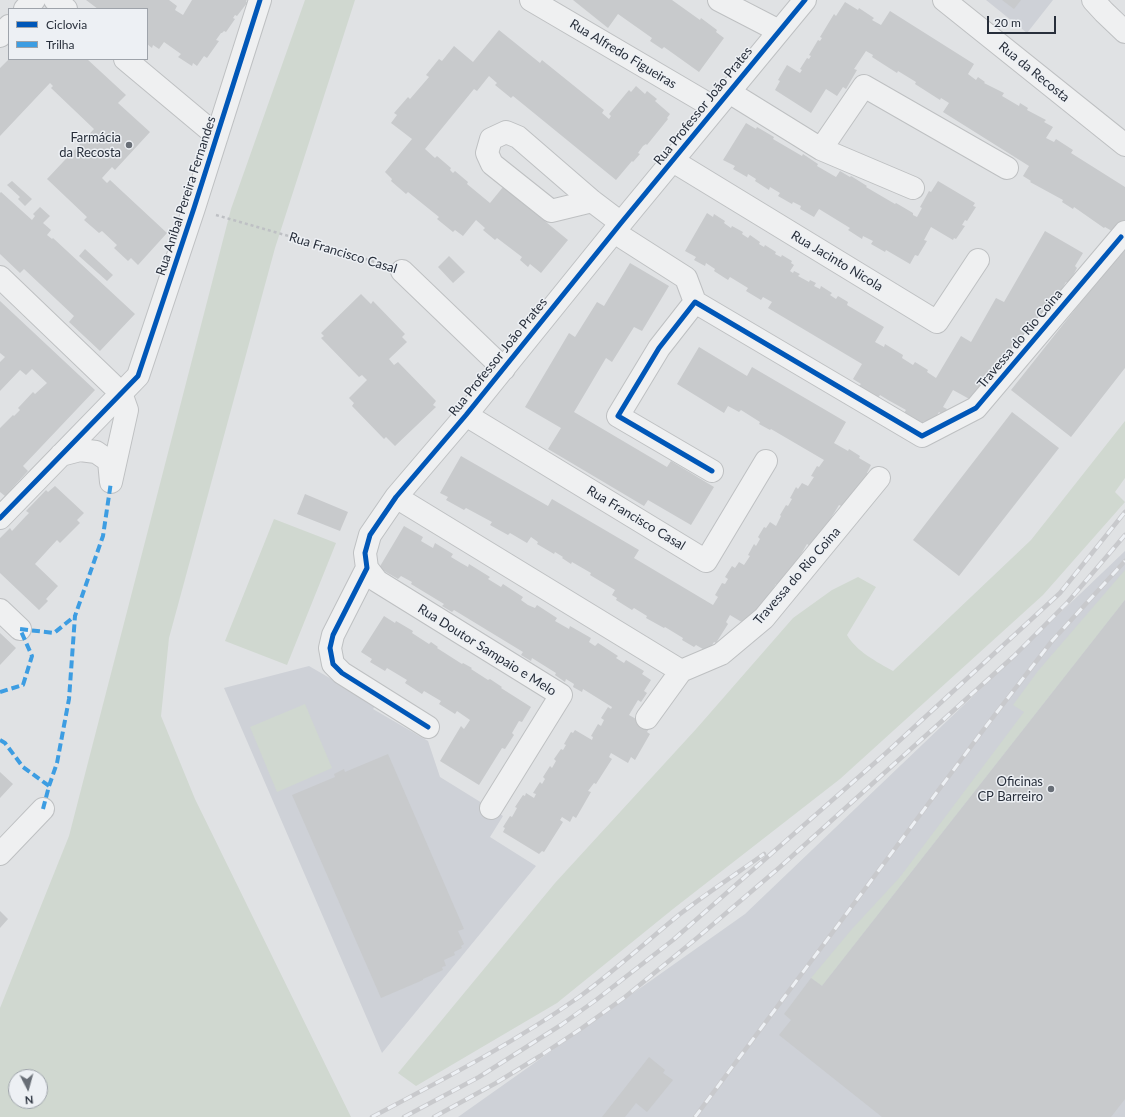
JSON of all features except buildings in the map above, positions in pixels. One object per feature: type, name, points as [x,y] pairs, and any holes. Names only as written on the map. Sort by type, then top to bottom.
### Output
[{"type":"street","points":[[26,8],[34,0]]},
{"type":"street","points":[[55,0],[65,8]]},
{"type":"street","name":"Rua Aníbal Pereira Fernandes","points":[[0,518],[138,376],[194,208],[260,0]]},
{"type":"street","name":"Rua Alfredo Figueiras","points":[[531,0],[722,100],[821,149],[913,188]]},
{"type":"street","points":[[719,0],[779,31]]},
{"type":"street","name":"Rua Professor João Prates","points":[[428,727],[342,673],[333,664],[330,648],[333,635],[366,568],[365,553],[370,535],[396,497],[504,369],[617,227],[805,0]]},
{"type":"street","name":"Rua da Recosta","points":[[944,0],[1125,145]]},
{"type":"street","points":[[1094,0],[1125,32]]},
{"type":"street","points":[[0,36],[8,27]]},
{"type":"street","points":[[127,60],[217,136]]},
{"type":"street","points":[[821,149],[864,86],[1007,168]]},
{"type":"street","name":"Rua Jacinto Nicola","points":[[673,161],[937,322],[978,260]]},
{"type":"street","points":[[592,201],[617,227],[686,278],[695,302],[659,348],[618,416],[712,471]]},
{"type":"street","name":"Travessa do Rio Coina","points":[[695,302],[922,436],[976,408],[1123,235]]},
{"type":"street","name":"Rua Francisco Casal","points":[[402,271],[504,369]]},
{"type":"street","points":[[0,277],[121,393],[127,410],[111,482],[109,461],[96,452],[80,450],[61,455]]},
{"type":"street","name":"Rua Francisco Casal","points":[[466,415],[706,561],[766,460]]},
{"type":"street","name":"Travessa do Rio Coina","points":[[681,671],[721,654],[764,618],[879,478]]},
{"type":"street","points":[[396,497],[681,671],[647,718]]},
{"type":"street","name":"Rua Doutor Sampaio e Melo","points":[[366,568],[377,581],[561,695],[491,808]]},
{"type":"street","points":[[0,610],[20,629]]},
{"type":"street","points":[[0,854],[43,809]]},
{"type":"shaded area","points":[[305,0],[355,0],[275,248],[169,638],[161,716],[195,799],[351,1117],[0,1117],[0,1008],[69,836],[231,209]]},
{"type":"shaded area","points":[[986,0],[1053,0],[1027,33]]},
{"type":"shaded area","points":[[1125,421],[1125,478],[1115,492],[1125,502],[1043,595],[840,779],[673,909],[557,1003],[416,1086],[398,1073],[555,883],[697,728],[793,618],[832,590],[858,577],[876,587],[847,635],[861,651],[893,671],[1031,540]]},
{"type":"shaded area","points":[[274,519],[336,543],[287,665],[225,641]]},
{"type":"shaded area","points":[[1125,551],[1125,1117],[458,1117],[745,914]]},
{"type":"shaded area","points":[[1125,570],[1125,600],[822,986],[811,978],[852,929],[900,877],[1024,712],[1013,705],[1038,671]]},
{"type":"shaded area","points":[[309,666],[376,705],[373,709],[428,741],[440,777],[503,816],[490,837],[536,866],[382,1053],[224,688]]},
{"type":"shaded area","points":[[305,704],[332,768],[277,792],[250,727]]},
{"type":"railway","points":[[404,1117],[479,1077],[561,1025],[596,1000],[673,940],[886,753],[1060,593],[1125,512]]},
{"type":"railway","points":[[434,1117],[496,1083],[582,1028],[625,997],[697,938],[780,867],[1014,656],[1067,603],[1125,535]]},
{"type":"railway","points":[[695,1117],[987,725],[1052,641],[1125,561]]},
{"type":"railway","points":[[372,1117],[477,1060],[554,1014],[592,987],[690,906],[764,854]]},
{"type":"marked path","points":[[43,809],[57,763],[69,699],[75,616],[103,536],[111,482]]},
{"type":"marked path","points":[[0,692],[23,685],[32,656],[20,629],[54,633],[75,616]]},
{"type":"marked path","points":[[0,740],[5,743],[23,767],[49,786]]},
{"type":"cycle path","points":[[0,518],[138,376],[194,208],[260,0]]},
{"type":"cycle path","points":[[428,727],[342,673],[333,664],[330,648],[333,635],[367,568],[365,553],[370,535],[396,497],[466,415],[621,223],[805,0]]},
{"type":"cycle path","points":[[712,471],[618,416],[659,348],[695,302],[922,436],[976,408],[1121,237]]},
{"type":"place","name":"Farmácia da Recosta","points":[[129,145]]},
{"type":"place","name":"Oficinas CP Barreiro","points":[[1051,789]]}]
